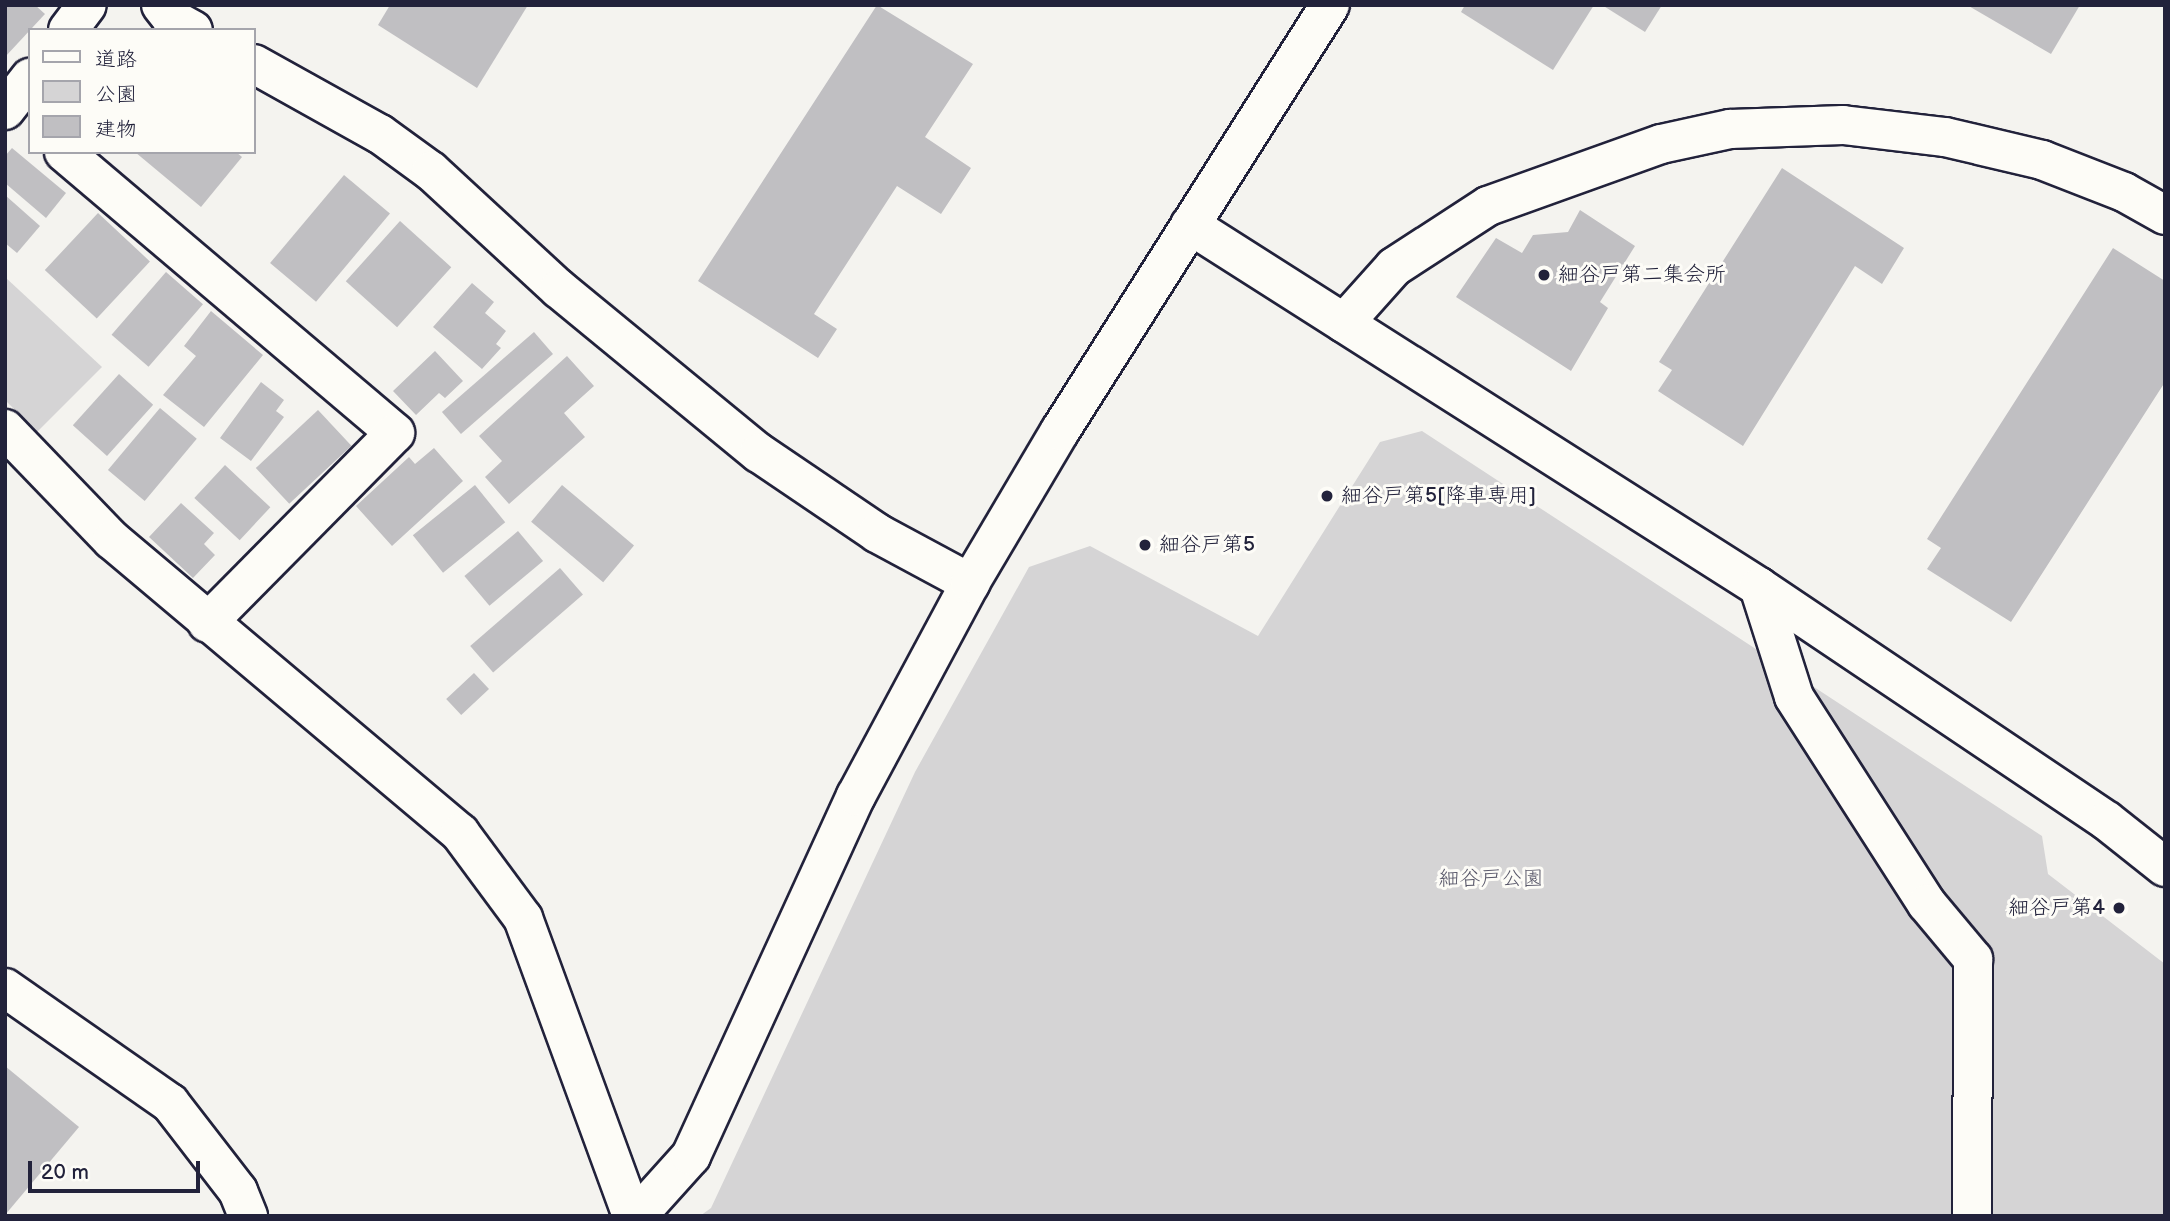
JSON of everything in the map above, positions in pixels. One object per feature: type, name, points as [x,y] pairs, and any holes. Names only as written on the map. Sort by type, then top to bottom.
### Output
[{"type":"street","points":[[70,28],[87,5]]},
{"type":"street","points":[[161,5],[172,18],[190,28]]},
{"type":"street","points":[[5,429],[111,540],[460,833],[523,918],[634,1216],[691,1156],[856,796],[970,583],[1190,225],[1330,5]]},
{"type":"street","points":[[256,65],[380,134],[431,171],[559,289],[759,453],[877,533],[970,583]]},
{"type":"street","points":[[1344,323],[1394,267],[1488,206],[1661,144],[1730,130],[1843,125],[1945,137],[2042,160],[2124,192],[2165,215]]},
{"type":"street","points":[[66,154],[395,433],[207,623]]},
{"type":"street","points":[[1190,225],[1759,587],[2107,821],[2165,867]]},
{"type":"street","points":[[1759,587],[1794,697],[1927,904],[1973,959],[1972,1216]]},
{"type":"street","points":[[5,988],[170,1103],[238,1191],[248,1216]]},
{"type":"green space","points":[[5,277],[102,367],[37,432],[5,400]]},
{"type":"green space","name":"細谷戸公園","points":[[1422,431],[2042,836],[2048,874],[2165,964],[2165,1216],[700,1216],[711,1208],[915,772],[1029,567],[1090,546],[1258,636],[1380,442]]},
{"type":"building","points":[[5,5],[35,5],[45,14],[32,28],[28,28],[28,32],[5,57]]},
{"type":"building","points":[[390,5],[528,5],[477,88],[378,25]]},
{"type":"building","points":[[877,5],[973,64],[925,137],[971,168],[941,214],[897,186],[814,314],[837,329],[818,358],[698,281]]},
{"type":"building","points":[[1465,5],[1594,5],[1553,70],[1461,12]]},
{"type":"building","points":[[1602,5],[1662,5],[1645,32]]},
{"type":"building","points":[[1967,5],[2080,5],[2051,54]]},
{"type":"building","points":[[12,148],[66,193],[46,218],[5,183],[5,156]]},
{"type":"building","points":[[137,154],[238,154],[242,157],[201,207]]},
{"type":"building","points":[[1782,168],[1904,248],[1882,284],[1855,266],[1743,446],[1658,391],[1672,370],[1659,362]]},
{"type":"building","points":[[344,175],[390,214],[316,302],[270,263]]},
{"type":"building","points":[[5,195],[40,226],[17,253],[5,243]]},
{"type":"building","name":"細谷戸第二集会所","points":[[1580,210],[1635,246],[1600,302],[1608,308],[1571,371],[1456,297],[1496,238],[1522,253],[1533,235],[1568,232]]},
{"type":"building","points":[[98,213],[150,261],[97,318],[45,270]]},
{"type":"building","points":[[400,221],[451,267],[397,327],[346,281]]},
{"type":"building","points":[[2113,248],[2165,281],[2165,382],[2011,622],[1927,569],[1941,548],[1927,539]]},
{"type":"building","points":[[166,272],[203,304],[149,367],[112,335]]},
{"type":"building","points":[[472,283],[494,302],[485,313],[506,331],[496,344],[501,348],[482,369],[433,327]]},
{"type":"building","points":[[211,311],[263,355],[204,427],[163,395],[196,356],[184,346]]},
{"type":"building","points":[[534,332],[553,354],[461,434],[442,412]]},
{"type":"building","points":[[435,351],[463,381],[445,398],[439,393],[416,415],[393,391]]},
{"type":"building","points":[[567,356],[594,386],[564,413],[585,437],[509,504],[485,477],[502,461],[479,436]]},
{"type":"building","points":[[119,374],[153,405],[107,456],[73,425]]},
{"type":"building","points":[[261,382],[284,400],[276,411],[284,417],[251,461],[220,438]]},
{"type":"building","points":[[160,408],[197,439],[145,501],[108,470]]},
{"type":"building","points":[[318,410],[351,446],[289,504],[256,468]]},
{"type":"building","points":[[434,448],[463,481],[392,546],[356,506],[409,457],[415,464]]},
{"type":"building","points":[[225,465],[270,507],[240,540],[194,498]]},
{"type":"building","points":[[475,485],[505,522],[443,573],[413,535]]},
{"type":"building","points":[[562,485],[634,545],[603,582],[531,522]]},
{"type":"building","points":[[181,503],[214,533],[204,544],[215,555],[193,578],[149,537]]},
{"type":"building","points":[[518,531],[543,561],[489,606],[464,576]]},
{"type":"building","points":[[560,568],[583,594],[493,672],[470,646]]},
{"type":"building","points":[[474,673],[489,689],[461,715],[446,699]]},
{"type":"building","points":[[5,1066],[79,1127],[5,1215]]},
{"type":"place","name":"細谷戸第二集会所","points":[[1544,275]]},
{"type":"place","name":"細谷戸第5[降車専用]","points":[[1327,496]]},
{"type":"place","name":"細谷戸第5","points":[[1145,545]]},
{"type":"place","name":"細谷戸第4","points":[[2119,908]]}]
